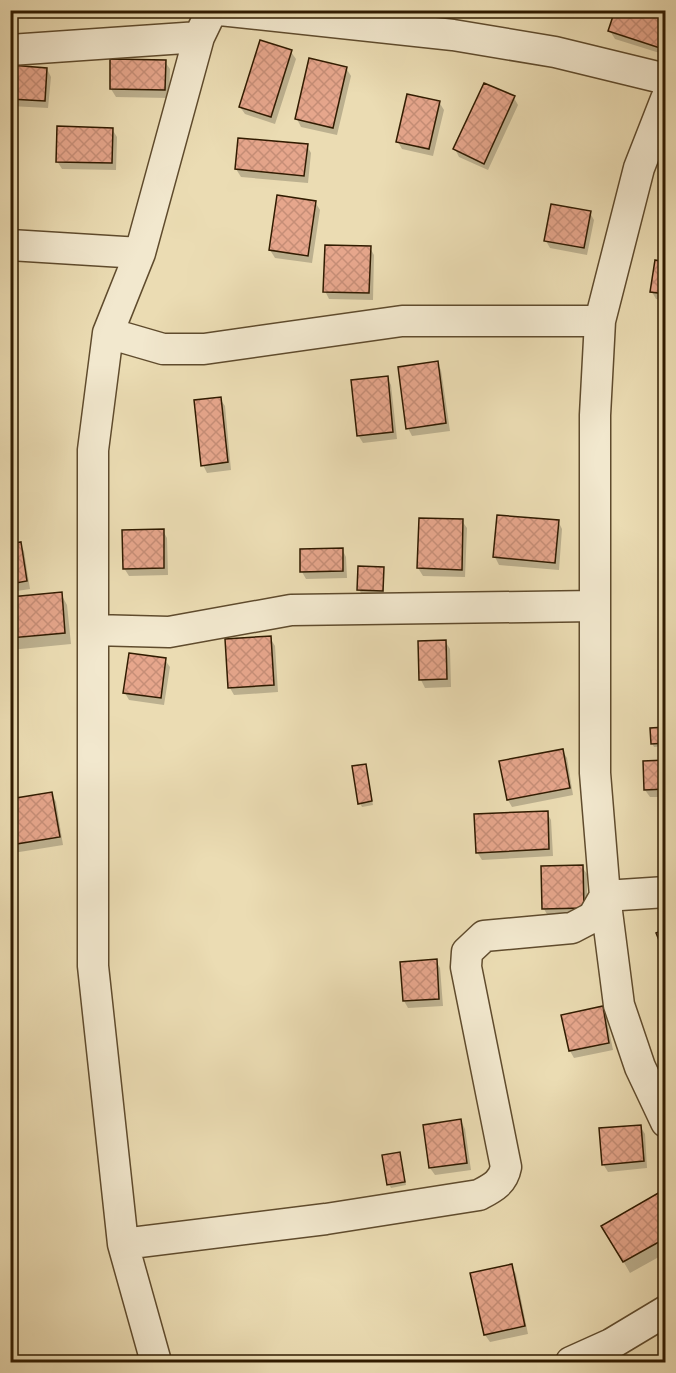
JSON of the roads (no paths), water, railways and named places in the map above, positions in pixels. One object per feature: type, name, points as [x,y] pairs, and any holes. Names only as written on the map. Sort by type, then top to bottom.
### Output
[{"type":"street","points":[[156,1362],[123,1244],[93,966],[93,450],[108,333],[140,253],[199,37],[212,10]]},
{"type":"street","points":[[220,10],[453,35],[555,52],[666,78]]},
{"type":"street","points":[[10,50],[199,37]]},
{"type":"street","points":[[666,99],[639,168],[600,321],[595,415],[595,773],[605,896],[619,1005],[640,1067],[666,1122]]},
{"type":"street","points":[[10,245],[140,253]]},
{"type":"street","points":[[108,333],[163,349],[204,349],[402,321],[600,321]]},
{"type":"street","points":[[93,630],[169,632],[291,610],[595,606]]},
{"type":"street","points":[[605,896],[666,892]]},
{"type":"street","points":[[123,1244],[338,1217],[479,1195],[494,1187],[504,1177],[506,1167],[466,968],[467,952],[483,936],[572,928],[593,916],[605,896]]},
{"type":"street","points":[[571,1362],[611,1344],[666,1311]]}]
